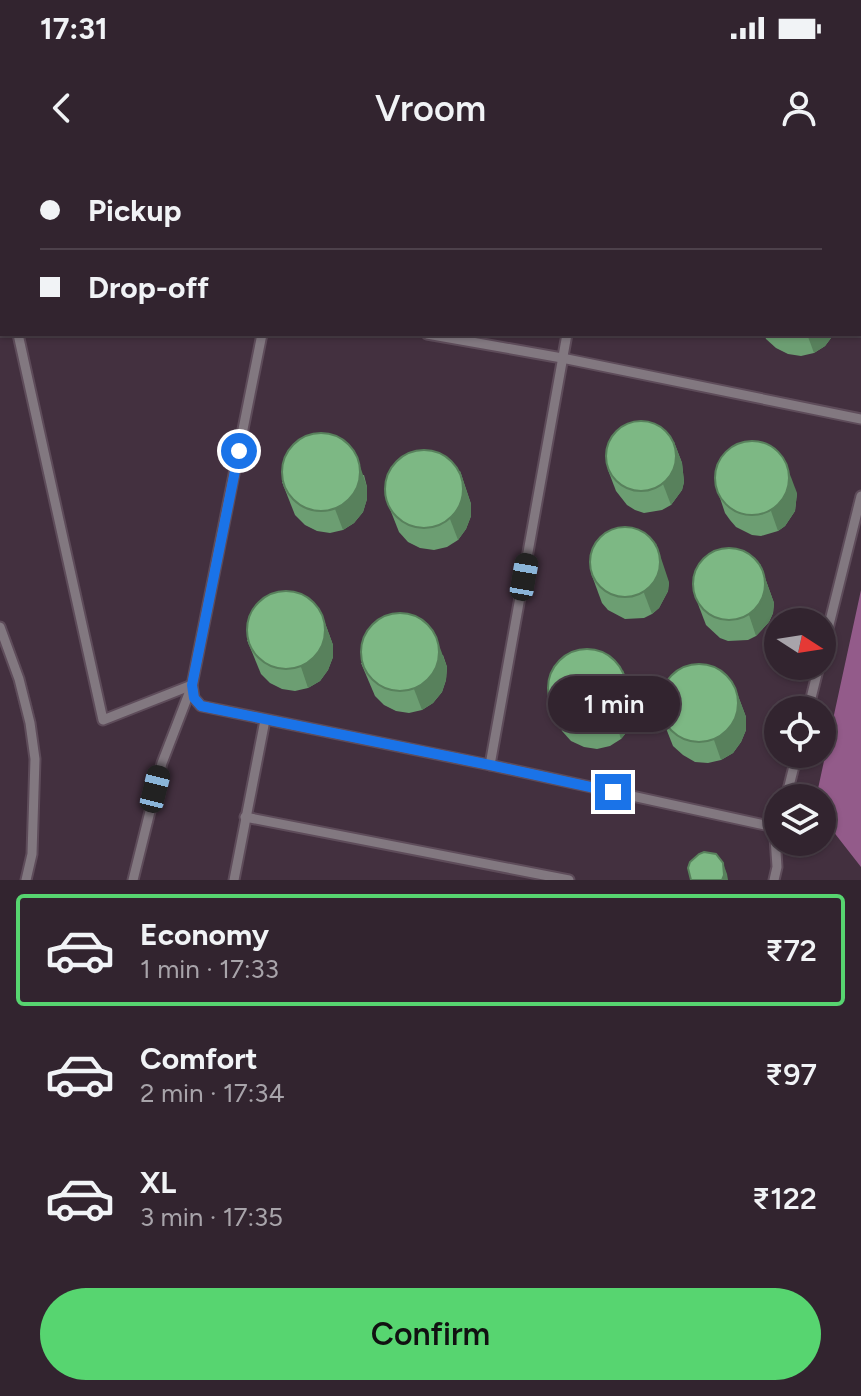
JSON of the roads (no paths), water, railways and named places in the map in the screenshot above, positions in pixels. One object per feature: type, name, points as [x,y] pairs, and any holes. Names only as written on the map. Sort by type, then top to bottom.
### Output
[{"type":"lane","points":[[18,336],[103,720],[192,685]]},
{"type":"lane","points":[[133,880],[162,763],[192,685],[262,336]]},
{"type":"lane","points":[[438,336],[861,419]]},
{"type":"lane","points":[[490,765],[567,336]]},
{"type":"lane","points":[[833,608],[861,496]]},
{"type":"lane","points":[[0,627],[19,679],[35,759],[32,854],[26,880]]},
{"type":"lane","points":[[192,685],[194,698],[201,706],[764,825]]},
{"type":"lane","points":[[234,880],[265,720]]},
{"type":"lane","points":[[245,817],[569,880]]},
{"type":"lane","points":[[774,880],[777,856]]}]
